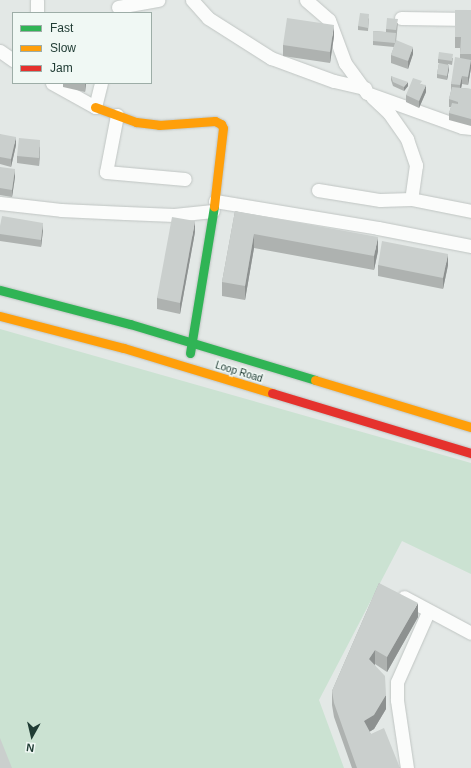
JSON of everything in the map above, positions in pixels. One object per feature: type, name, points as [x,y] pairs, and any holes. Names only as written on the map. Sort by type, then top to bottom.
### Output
[{"type":"main road","points":[[95,106],[136,122],[159,125],[183,122],[215,121],[221,124],[223,128],[214,206],[188,367]]},
{"type":"main road","name":"Loop Road","points":[[0,290],[192,342],[471,427]]},
{"type":"main road","name":"Loop Road","points":[[0,316],[188,367],[471,453]]},
{"type":"street","points":[[37,0],[37,12]]},
{"type":"street","points":[[117,7],[158,0]]},
{"type":"street","points":[[192,0],[208,18],[271,58],[334,81],[366,90],[462,127],[471,128]]},
{"type":"street","points":[[306,0],[329,20],[345,63],[366,90],[389,113],[407,139],[416,164],[411,199]]},
{"type":"street","points":[[401,18],[471,19]]},
{"type":"street","points":[[0,51],[12,59]]},
{"type":"street","points":[[54,84],[95,106],[101,84]]},
{"type":"street","points":[[117,115],[106,172],[186,178]]},
{"type":"street","points":[[318,190],[380,200],[411,199],[471,212]]},
{"type":"street","points":[[0,202],[61,210],[174,215],[214,206],[378,228],[471,246]]},
{"type":"street","points":[[390,589],[428,612],[471,633]]},
{"type":"street","points":[[407,768],[397,700],[397,682],[428,612]]},
{"type":"green space","points":[[0,329],[471,463],[471,574],[402,541],[319,700],[344,768],[0,768]]},
{"type":"building","points":[[455,10],[471,10],[471,54],[460,54],[461,37],[455,37]]},
{"type":"building","points":[[360,13],[369,14],[368,28],[358,26]]},
{"type":"building","points":[[287,18],[334,25],[330,52],[283,45]]},
{"type":"building","points":[[387,18],[398,19],[396,30],[386,29]]},
{"type":"building","points":[[373,31],[396,33],[395,43],[373,41]]},
{"type":"building","points":[[396,40],[413,47],[408,61],[391,55]]},
{"type":"building","points":[[439,52],[453,54],[452,61],[438,59]]},
{"type":"building","points":[[455,57],[471,60],[468,77],[462,76],[460,85],[451,84]]},
{"type":"building","points":[[439,63],[449,65],[447,76],[437,74]]},
{"type":"building","points":[[391,76],[408,82],[404,87],[393,82]]},
{"type":"building","points":[[413,78],[422,81],[420,84],[426,85],[419,101],[406,95]]},
{"type":"building","points":[[452,87],[471,89],[471,119],[449,113],[452,103],[458,104],[458,102],[449,99]]},
{"type":"building","points":[[0,134],[16,137],[11,159],[0,157]]},
{"type":"building","points":[[19,138],[40,140],[39,158],[17,156]]},
{"type":"building","points":[[0,167],[15,169],[12,190],[0,188]]},
{"type":"building","points":[[235,211],[378,237],[374,256],[254,234],[245,286],[222,282]]},
{"type":"building","points":[[2,216],[43,223],[41,240],[0,234]]},
{"type":"building","points":[[172,217],[195,221],[180,303],[157,298]]},
{"type":"building","points":[[382,241],[448,254],[443,278],[378,265]]},
{"type":"building","points":[[379,583],[418,603],[387,657],[375,650],[369,659],[385,676],[386,695],[374,715],[364,721],[371,734],[384,728],[400,768],[357,768],[334,703],[332,691]]},
{"type":"building","points":[[0,738],[12,768],[0,768]]},
{"type":"traffic: fast","points":[[190,353],[214,206]]},
{"type":"traffic: fast","points":[[0,290],[130,324],[315,380]]},
{"type":"traffic: slow","points":[[95,107],[136,122],[159,125],[215,121],[221,124],[223,128],[214,206]]},
{"type":"traffic: slow","points":[[0,316],[124,348],[272,393]]},
{"type":"traffic: slow","points":[[315,380],[471,427]]},
{"type":"traffic: jam","points":[[272,393],[471,453]]}]
